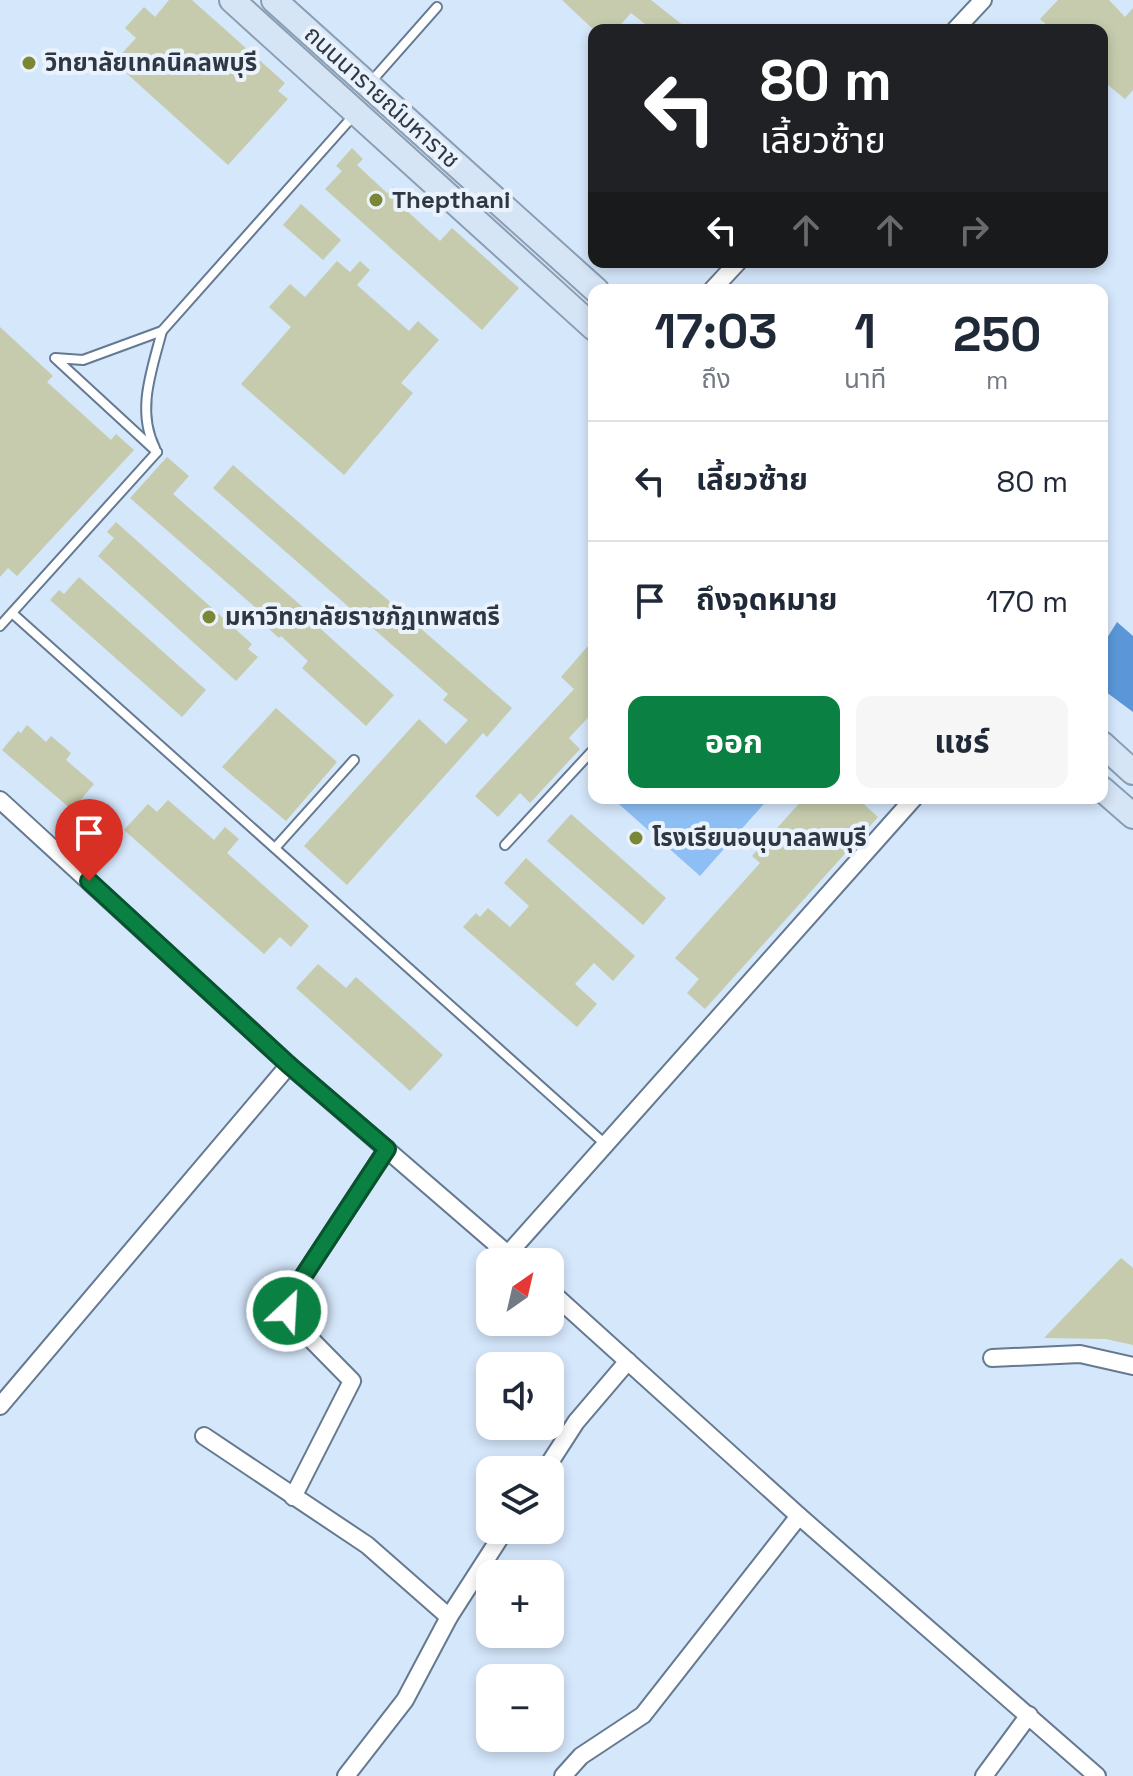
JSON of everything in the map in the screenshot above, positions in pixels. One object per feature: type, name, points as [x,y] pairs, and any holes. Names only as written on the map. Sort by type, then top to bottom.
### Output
[{"type":"main road","name":"ถนนนารายณ์มหาราช","points":[[232,0],[588,323]]},
{"type":"main road","name":"ถนนนารายณ์มหาราช","points":[[274,0],[589,284]]},
{"type":"main road","points":[[1108,749],[1133,772]]},
{"type":"main road","points":[[1108,794],[1133,816]]},
{"type":"street","points":[[961,24],[983,0]]},
{"type":"street","points":[[718,284],[732,268]]},
{"type":"street","points":[[0,800],[289,1065],[501,1248]]},
{"type":"street","points":[[520,1248],[604,1143],[909,804]]},
{"type":"street","points":[[0,1406],[289,1065]]},
{"type":"street","points":[[293,1497],[352,1381],[294,1322],[287,1311],[289,1298],[387,1149]]},
{"type":"street","points":[[564,1304],[799,1516],[1097,1776]]},
{"type":"street","points":[[992,1358],[1080,1354],[1133,1366]]},
{"type":"street","points":[[554,1456],[576,1422],[628,1361]]},
{"type":"street","points":[[204,1436],[367,1545],[449,1617]]},
{"type":"street","points":[[563,1776],[581,1756],[643,1715],[799,1516]]},
{"type":"street","points":[[346,1776],[405,1700],[449,1617],[496,1544]]},
{"type":"street","points":[[984,1776],[1029,1715]]},
{"type":"lane","points":[[369,85],[437,7]]},
{"type":"lane","points":[[157,452],[55,358],[83,360],[162,331],[357,112]]},
{"type":"lane","points":[[157,452],[147,432],[144,408],[162,331]]},
{"type":"lane","points":[[0,626],[157,452]]},
{"type":"lane","points":[[12,613],[604,1143]]},
{"type":"lane","points":[[505,845],[588,755]]},
{"type":"lane","points":[[275,848],[354,760]]},
{"type":"shaded area","points":[[1117,622],[1133,636],[1133,712],[1108,693],[1108,636]]},
{"type":"shaded area","points":[[619,804],[764,804],[700,876]]},
{"type":"building","points":[[169,0],[192,0],[285,83],[278,91],[288,99],[228,165],[114,62],[136,38],[125,28],[144,7],[155,17]]},
{"type":"building","points":[[562,0],[651,0],[681,24],[645,24],[631,13],[621,24],[588,24]]},
{"type":"building","points":[[1058,0],[1109,0],[1125,17],[1133,8],[1133,90],[1125,99],[1108,85],[1108,24],[1046,24],[1040,19]]},
{"type":"building","points":[[352,148],[363,159],[357,165],[387,193],[393,187],[412,203],[406,210],[440,241],[452,228],[519,288],[482,330],[325,189],[342,171],[336,166]]},
{"type":"building","points":[[301,204],[341,240],[323,260],[283,225]]},
{"type":"building","points":[[337,261],[350,272],[360,261],[370,270],[357,285],[409,331],[418,321],[439,340],[401,383],[413,393],[344,475],[241,384],[291,327],[269,307],[290,284],[305,297]]},
{"type":"building","points":[[0,327],[53,376],[47,382],[111,440],[116,434],[134,450],[17,576],[8,568],[0,577]]},
{"type":"building","points":[[167,457],[189,476],[173,494],[305,609],[302,612],[394,695],[366,726],[302,668],[308,661],[259,620],[264,615],[130,498]]},
{"type":"building","points":[[233,465],[512,708],[487,737],[483,733],[347,885],[304,846],[419,719],[446,744],[468,720],[443,700],[448,694],[213,488]]},
{"type":"building","points":[[116,522],[252,644],[248,649],[258,657],[236,681],[98,556],[114,538],[107,532]]},
{"type":"building","points":[[79,577],[206,690],[182,717],[50,600],[59,590],[64,594]]},
{"type":"building","points":[[588,646],[588,717],[569,738],[580,749],[530,803],[520,793],[498,817],[475,796],[574,689],[561,677]]},
{"type":"building","points":[[276,708],[337,762],[286,821],[222,767]]},
{"type":"building","points":[[27,725],[46,742],[51,736],[71,753],[66,760],[94,784],[72,810],[2,750]]},
{"type":"building","points":[[168,800],[214,840],[225,827],[239,839],[227,853],[309,926],[291,947],[280,937],[264,954],[124,830],[148,804],[157,812]]},
{"type":"building","points":[[799,804],[864,804],[878,817],[705,1009],[687,993],[699,979],[675,958],[760,863],[752,856]]},
{"type":"building","points":[[571,814],[666,898],[643,925],[547,841]]},
{"type":"building","points":[[526,858],[635,956],[613,981],[594,963],[575,984],[597,1004],[577,1027],[463,927],[476,913],[480,917],[488,908],[510,927],[529,906],[504,883]]},
{"type":"building","points":[[318,964],[346,988],[356,977],[443,1055],[410,1091],[296,988]]},
{"type":"building","points":[[1121,1258],[1133,1268],[1133,1345],[1106,1339],[1044,1338]]},
{"type":"place","name":"วิทยาลัยเทคนิคลพบุรี","points":[[29,63]]},
{"type":"place","name":"Thepthani","points":[[376,200]]},
{"type":"place","name":"มหาวิทยาลัยราชภัฏเทพสตรี","points":[[209,617]]},
{"type":"place","name":"โรงเรียนอนุบาลลพบุรี","points":[[636,838]]},
{"type":"route","points":[[89,881],[289,1065],[387,1149],[289,1298],[287,1311]]}]
